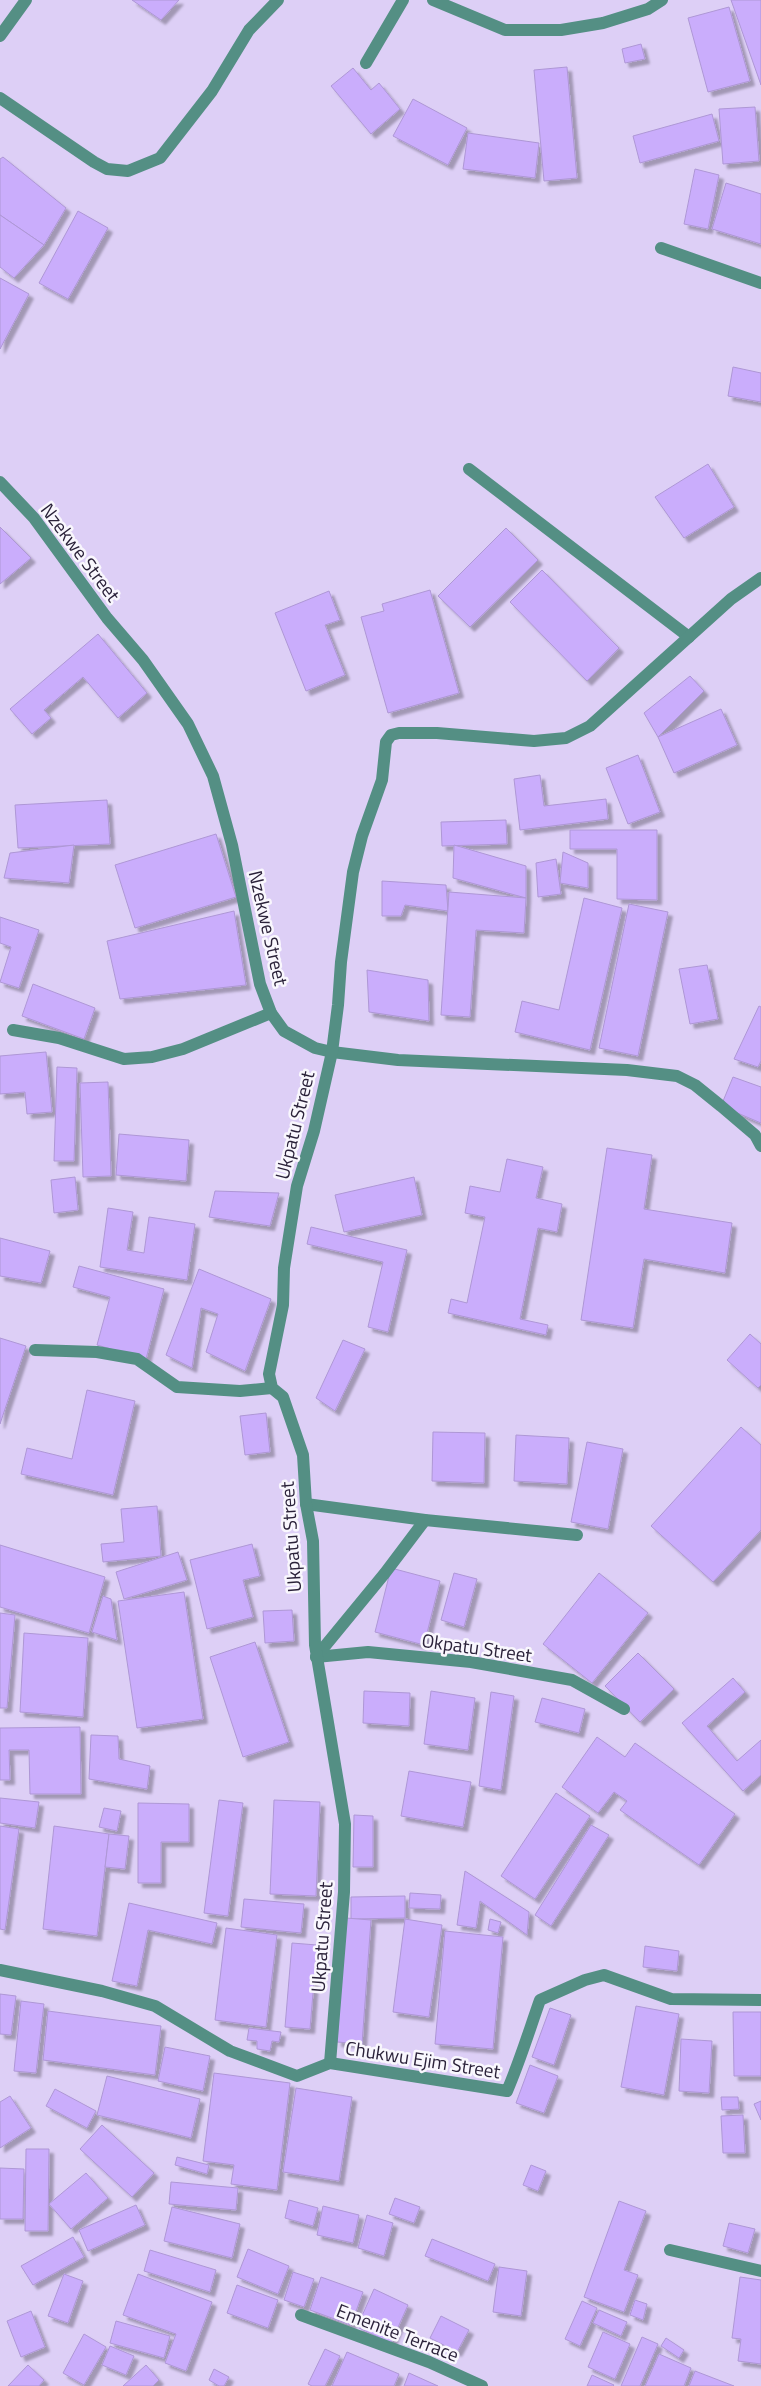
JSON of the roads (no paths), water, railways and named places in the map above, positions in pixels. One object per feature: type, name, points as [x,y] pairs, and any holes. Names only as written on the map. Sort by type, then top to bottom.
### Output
[{"type":"street","points":[[0,36],[26,0]]},
{"type":"street","points":[[0,98],[107,169],[128,171],[146,165],[160,158],[172,140],[212,91],[249,30],[278,0]]},
{"type":"street","points":[[366,63],[403,0]]},
{"type":"street","points":[[433,0],[505,30],[561,30],[603,24],[648,9],[662,0]]},
{"type":"street","points":[[661,248],[761,283]]},
{"type":"street","points":[[469,469],[689,637],[731,599],[761,578]]},
{"type":"street","name":"Nzekwe Street","points":[[0,482],[34,518],[107,618],[143,660],[188,724],[213,776],[232,845],[260,984],[272,1013],[284,1032],[315,1048],[332,1052],[398,1060],[628,1070],[677,1076],[695,1085],[721,1106],[755,1135],[761,1146]]},
{"type":"street","name":"Ukpatu Street","points":[[330,2064],[344,1892],[345,1824],[316,1658],[313,1541],[306,1504],[303,1455],[283,1397],[272,1388],[269,1374],[283,1305],[284,1268],[297,1186],[314,1130],[332,1052],[353,872],[362,836],[375,805],[382,780],[386,742],[391,735],[399,733],[436,733],[534,741],[566,738],[590,726],[689,637]]},
{"type":"street","points":[[13,1030],[59,1038],[124,1059],[152,1057],[183,1049],[272,1013]]},
{"type":"street","points":[[35,1350],[96,1352],[137,1358],[177,1387],[240,1391],[272,1388]]},
{"type":"street","points":[[306,1504],[425,1520],[577,1535]]},
{"type":"street","points":[[316,1658],[425,1520]]},
{"type":"street","name":"Okpatu Street","points":[[316,1658],[368,1652],[471,1662],[572,1680],[624,1708]]},
{"type":"street","name":"Chukwu Ejim Street","points":[[0,1970],[102,1991],[155,2006],[230,2051],[296,2076],[330,2064],[507,2091],[522,2058],[524,2042],[540,2000],[585,1980],[604,1975],[671,1999],[761,2000]]},
{"type":"street","points":[[670,2250],[761,2271]]},
{"type":"street","name":"Emenite Terrace","points":[[301,2315],[429,2362],[482,2386]]}]
